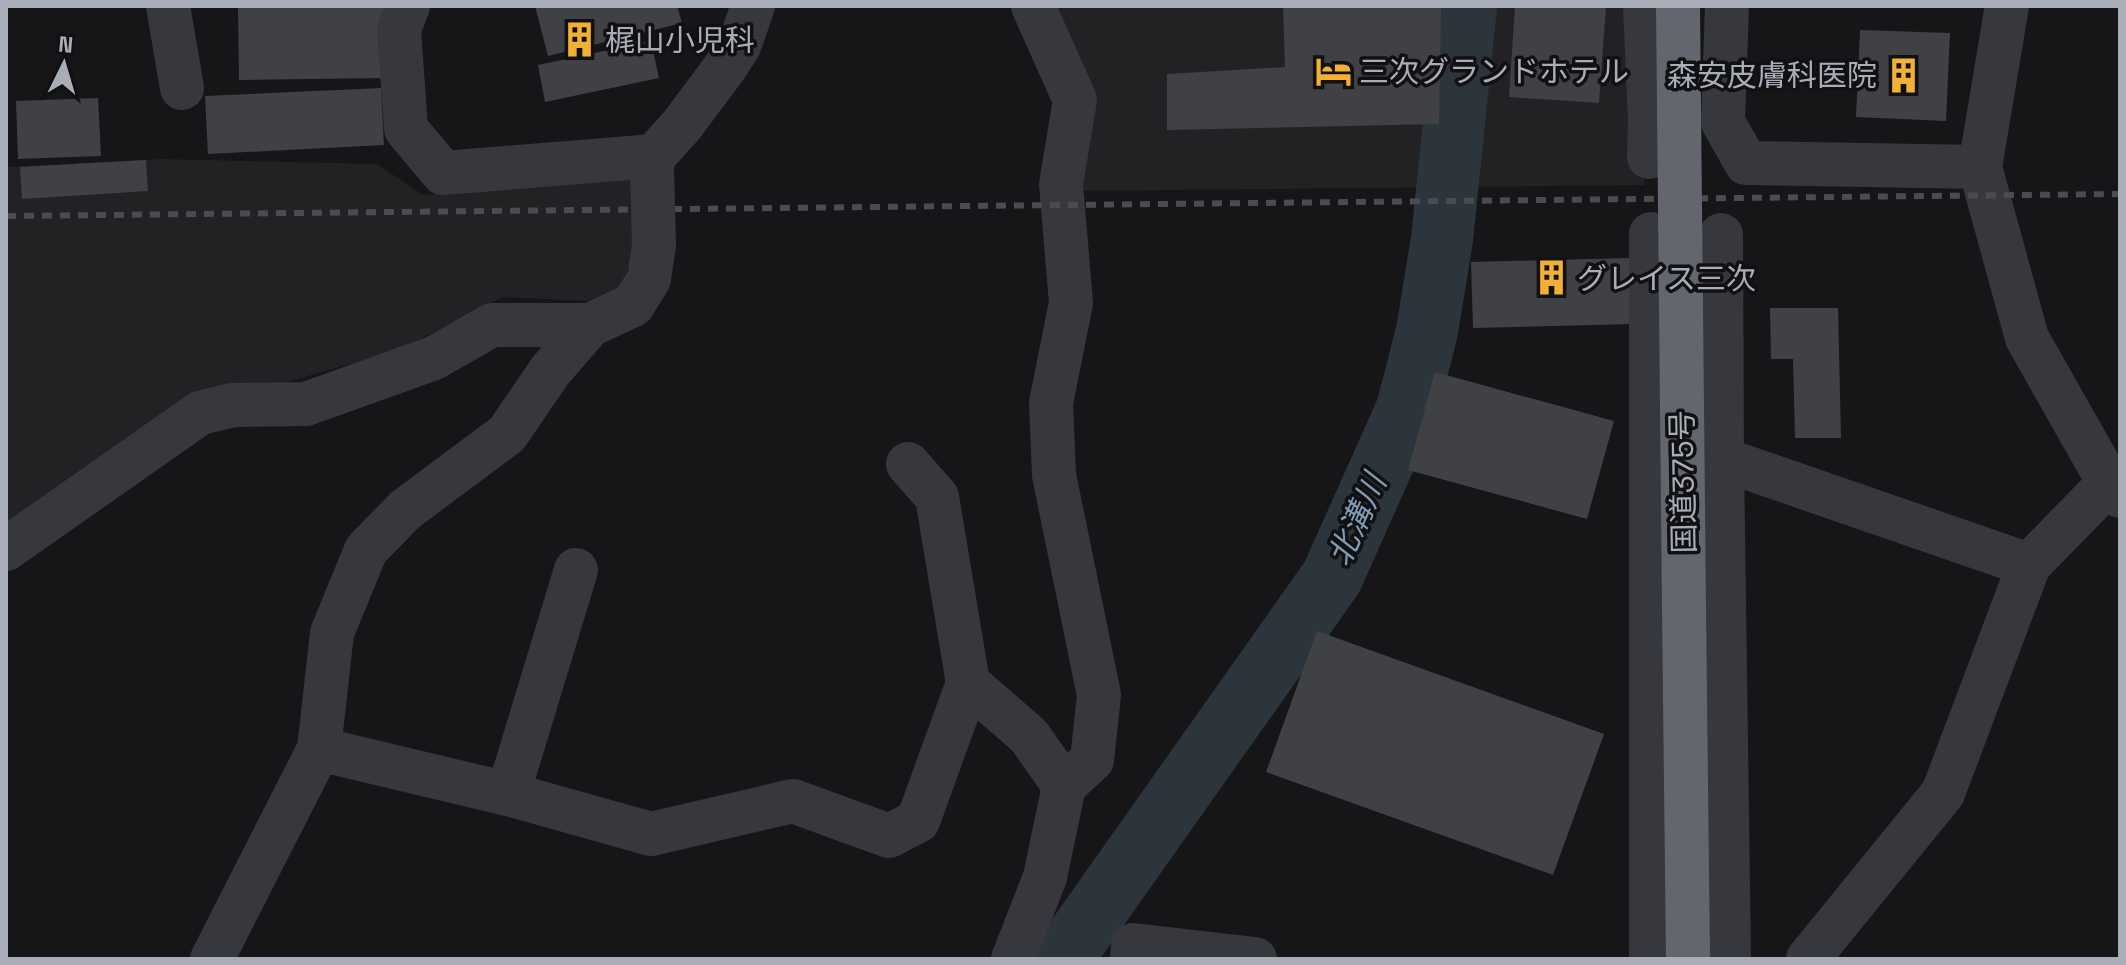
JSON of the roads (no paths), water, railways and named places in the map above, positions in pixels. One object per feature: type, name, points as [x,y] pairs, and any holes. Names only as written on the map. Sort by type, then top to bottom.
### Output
[{"type":"highway","name":"国道375号","points":[[1678,6],[1688,959]]},
{"type":"street","points":[[168,6],[182,88]]},
{"type":"street","points":[[408,6],[399,29],[406,129],[443,173],[653,162]]},
{"type":"street","points":[[212,959],[319,749],[332,633],[366,550],[405,510],[507,434],[550,371],[590,325],[633,305],[649,279],[654,245],[653,162],[739,46],[753,6]]},
{"type":"street","points":[[1013,959],[1045,877],[1064,786],[1092,760],[1099,695],[1054,475],[1051,403],[1071,303],[1061,184],[1075,100],[1033,6]]},
{"type":"street","points":[[1645,6],[1650,138],[1723,122]]},
{"type":"street","points":[[1727,6],[1723,122],[1746,163],[1980,167]]},
{"type":"street","points":[[1808,959],[1943,793],[2029,565],[2115,490],[2027,338],[1980,167],[2007,6]]},
{"type":"street","points":[[1651,234],[1651,959]]},
{"type":"street","points":[[1721,235],[1729,959]]},
{"type":"street","points":[[6,549],[200,413],[233,405],[306,404],[434,358],[492,325],[590,325]]},
{"type":"street","points":[[1651,347],[1721,347]]},
{"type":"street","points":[[1722,459],[2029,565]]},
{"type":"street","points":[[319,749],[508,794],[651,834],[793,801],[889,836],[918,821],[968,683],[937,497],[908,464]]},
{"type":"street","points":[[508,794],[576,570]]},
{"type":"street","points":[[968,683],[1029,736],[1064,786]]},
{"type":"street","points":[[1132,959],[1133,945],[1255,959]]},
{"type":"waterway","name":"北溝川","points":[[1062,959],[1332,577],[1407,409],[1427,331],[1442,239],[1466,6]]},
{"type":"railway","points":[[6,216],[2120,194]]},
{"type":"place","name":"梶山小児科","points":[[579,40]]},
{"type":"place","name":"三次グランドホテル","points":[[1333,71]]},
{"type":"place","name":"森安皮膚科医院","points":[[1903,75]]},
{"type":"place","name":"グレイス三次","points":[[1551,278]]}]
